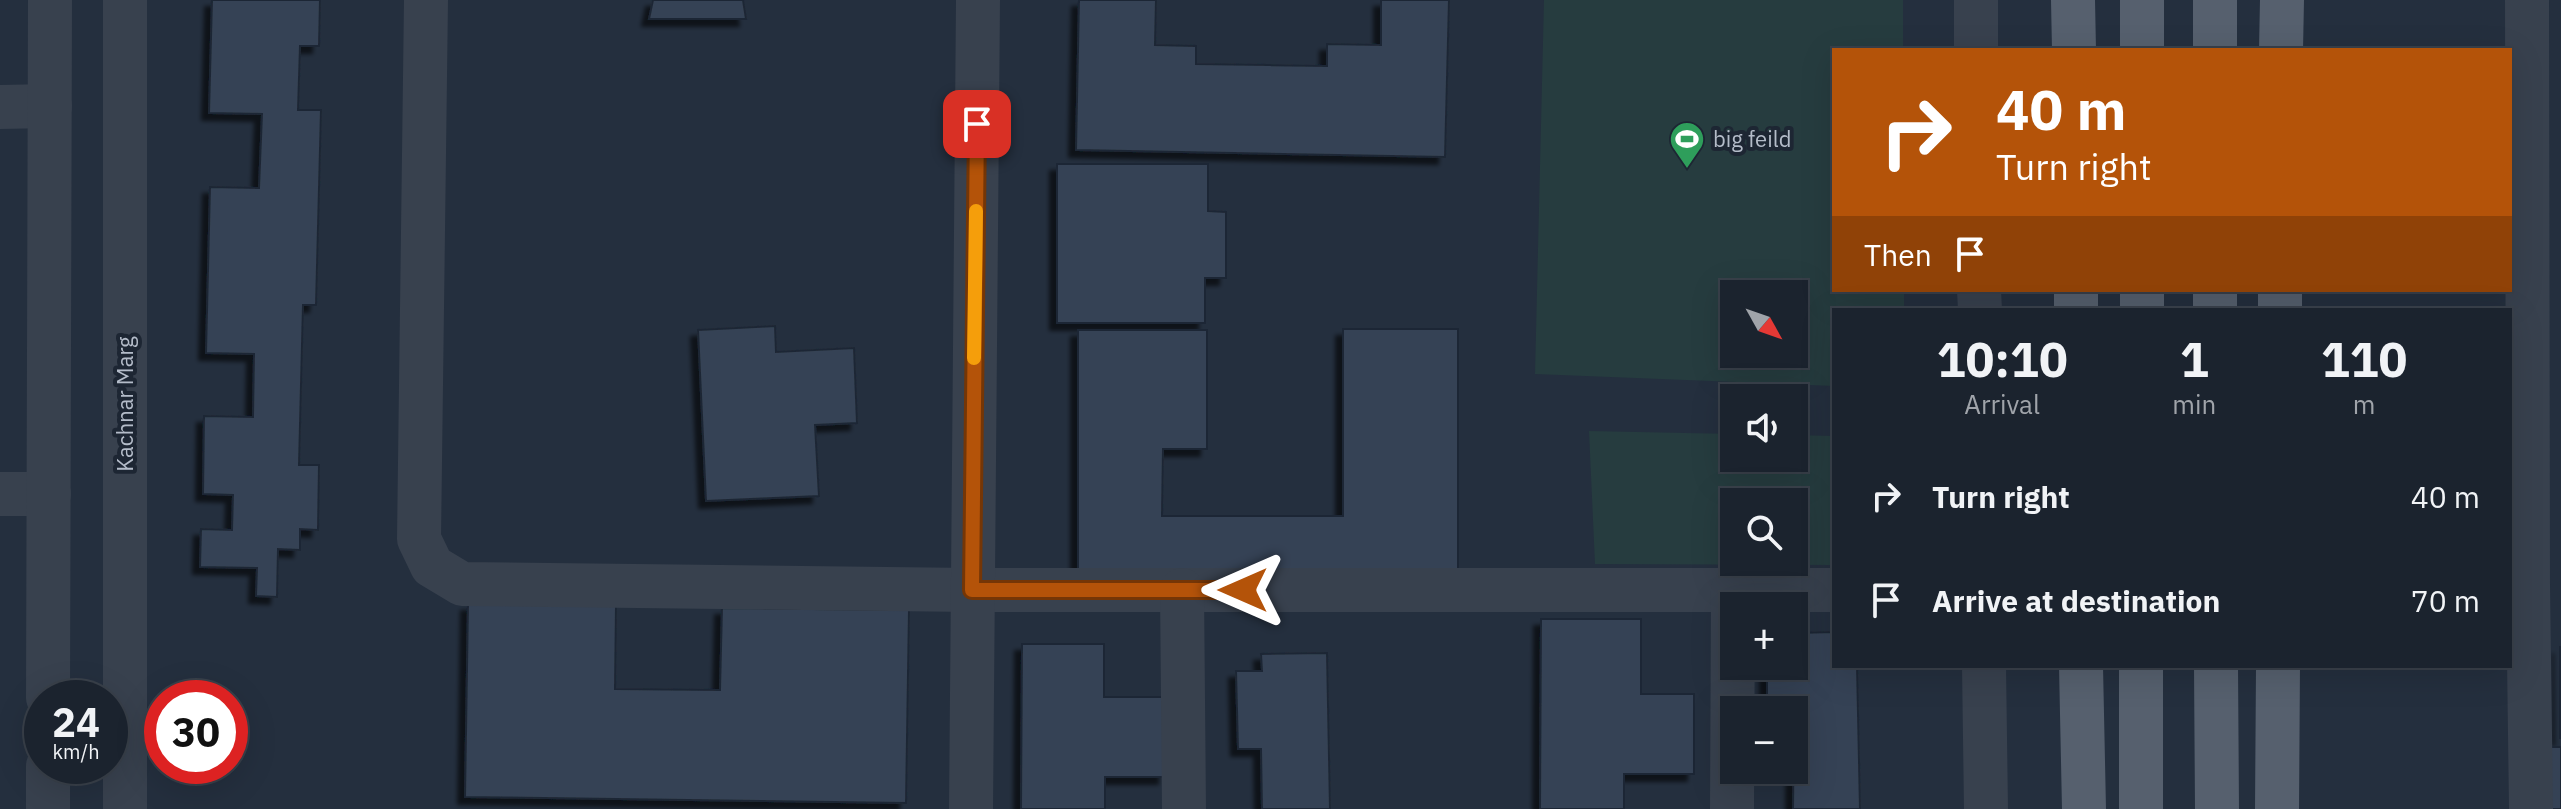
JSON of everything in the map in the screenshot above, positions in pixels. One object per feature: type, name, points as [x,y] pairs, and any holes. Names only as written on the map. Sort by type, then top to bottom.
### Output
[{"type":"main road","points":[[2073,0],[2074,48]]},
{"type":"main road","points":[[2142,0],[2142,48]]},
{"type":"main road","points":[[2215,0],[2215,48]]},
{"type":"main road","points":[[2281,48],[2282,0]]},
{"type":"main road","points":[[2081,668],[2084,809]]},
{"type":"main road","points":[[2141,668],[2141,809]]},
{"type":"main road","points":[[2216,668],[2217,809]]},
{"type":"main road","points":[[2277,809],[2278,668]]},
{"type":"street","points":[[48,680],[50,0]]},
{"type":"street","name":"Kachnar Marg","points":[[125,0],[125,809]]},
{"type":"street","points":[[426,0],[419,539],[432,566],[462,584],[972,590],[1832,590]]},
{"type":"street","points":[[971,809],[978,0]]},
{"type":"street","points":[[1976,0],[1976,48]]},
{"type":"street","points":[[2527,0],[2545,584],[2531,809]]},
{"type":"street","points":[[0,107],[50,106]]},
{"type":"street","points":[[0,494],[49,494]]},
{"type":"street","points":[[1182,590],[1184,809]]},
{"type":"street","points":[[1732,809],[1733,590]]},
{"type":"street","points":[[1984,668],[1986,809]]},
{"type":"street","points":[[48,784],[48,809]]},
{"type":"green space","name":"big feild","points":[[1544,0],[1903,0],[1903,48],[1832,48],[1832,292],[1904,292],[1904,308],[1832,308],[1832,386],[1535,374]]},
{"type":"green space","points":[[1589,431],[1720,434],[1720,472],[1808,472],[1808,435],[1832,436],[1832,565],[1808,565],[1808,488],[1720,488],[1720,565],[1595,564]]},
{"type":"building","points":[[212,0],[320,0],[319,46],[300,46],[298,110],[321,110],[316,305],[303,305],[299,465],[319,465],[318,530],[300,529],[300,550],[278,549],[277,597],[256,596],[257,568],[200,567],[201,529],[232,530],[233,495],[203,494],[204,416],[253,417],[254,354],[206,353],[210,187],[259,188],[262,114],[209,113]]},
{"type":"building","points":[[653,0],[743,0],[746,19],[649,19]]},
{"type":"building","points":[[1079,0],[1156,0],[1155,45],[1196,46],[1196,64],[1327,66],[1327,44],[1381,45],[1381,0],[1449,0],[1445,157],[1076,150]]},
{"type":"building","points":[[1057,164],[1208,164],[1208,211],[1226,212],[1226,278],[1205,278],[1205,323],[1057,323]]},
{"type":"building","points":[[775,326],[776,352],[854,348],[857,423],[815,425],[819,496],[706,501],[698,330]]},
{"type":"building","points":[[1343,329],[1458,329],[1458,577],[1078,578],[1078,330],[1207,330],[1207,449],[1163,449],[1162,516],[1343,516]]},
{"type":"building","points":[[468,604],[616,606],[615,689],[720,690],[722,608],[909,610],[906,803],[465,797]]},
{"type":"building","points":[[1541,619],[1641,619],[1641,694],[1694,694],[1694,774],[1624,774],[1624,809],[1540,809]]},
{"type":"building","points":[[1832,632],[1832,668],[1857,668],[1860,809],[1793,809],[1793,784],[1808,784],[1808,696],[1767,696],[1767,680],[1808,680],[1808,633]]},
{"type":"building","points":[[1022,644],[1104,644],[1104,697],[1166,697],[1165,777],[1105,777],[1105,809],[1021,809]]},
{"type":"building","points":[[2560,646],[2561,738],[2560,738]]},
{"type":"building","points":[[1327,653],[1330,809],[1262,809],[1261,749],[1238,749],[1236,671],[1262,671],[1261,654]]},
{"type":"building","points":[[2551,747],[2561,747],[2561,809],[2551,809]]},
{"type":"slow traffic","points":[[974,358],[976,211]]},
{"type":"place","name":"big feild","points":[[1687,170]]},
{"type":"route","points":[[977,124],[972,590],[1243,590]]}]
